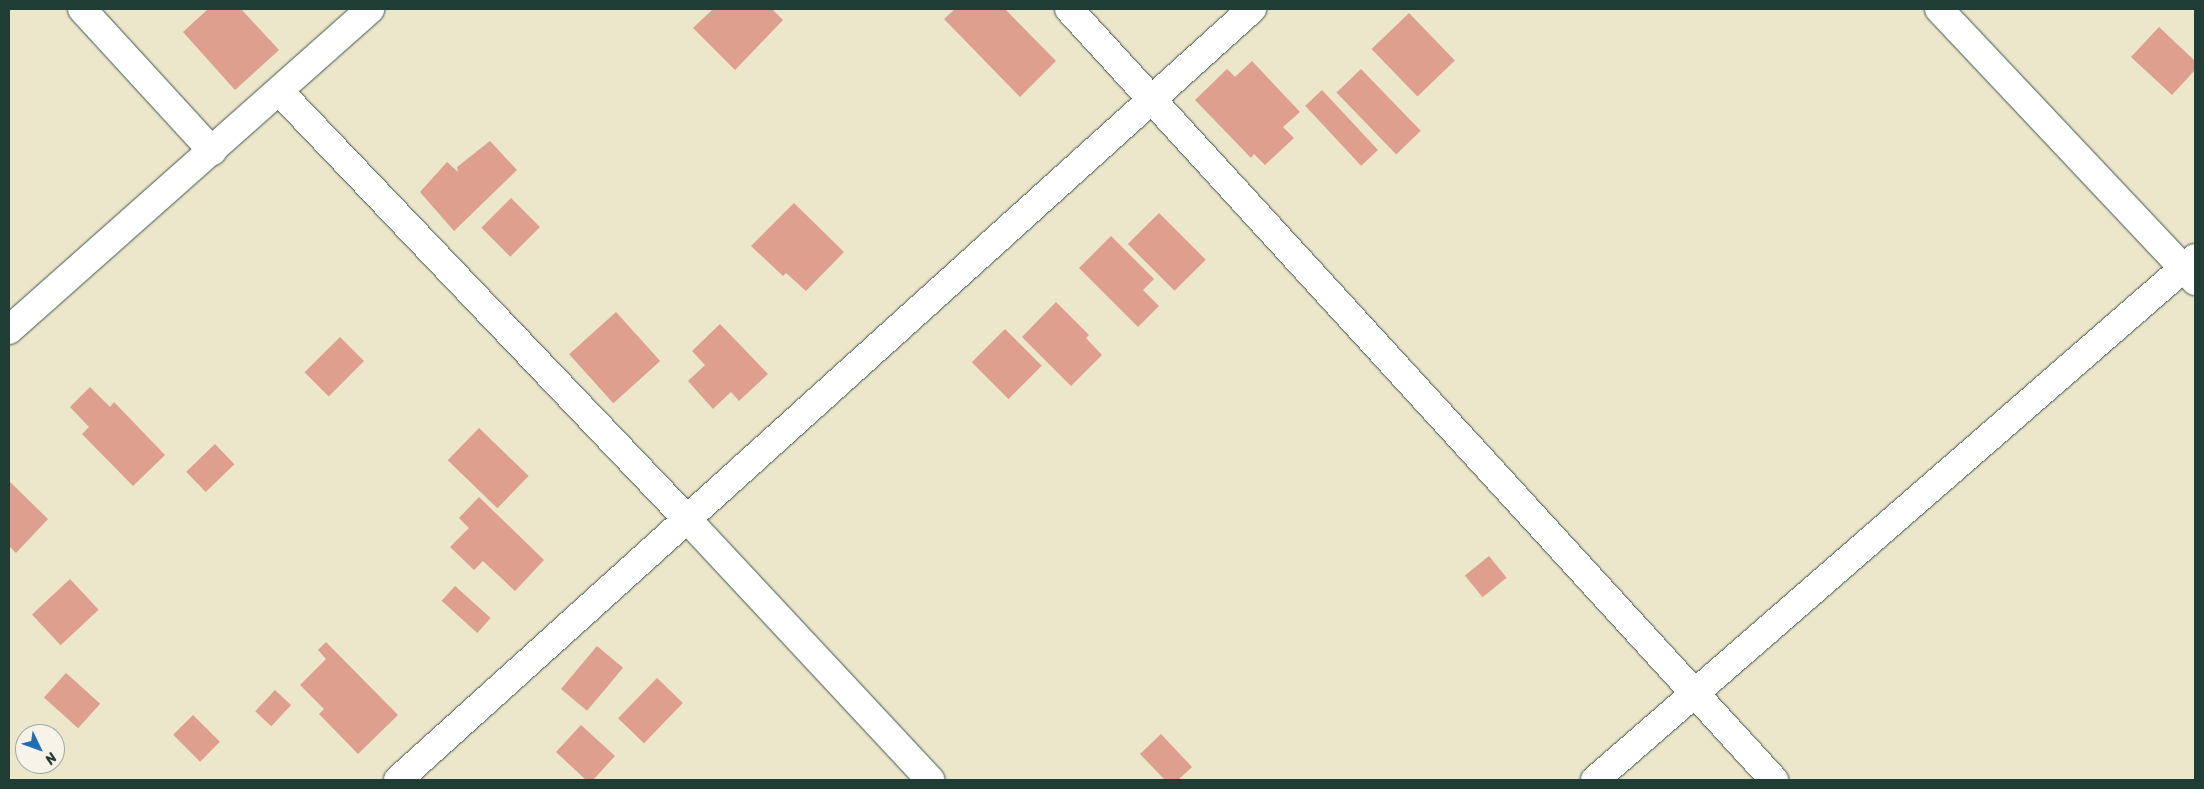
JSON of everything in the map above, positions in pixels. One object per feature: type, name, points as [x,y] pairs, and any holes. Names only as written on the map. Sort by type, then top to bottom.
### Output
[{"type":"street","points":[[82,9],[212,151]]},
{"type":"street","points":[[9,330],[370,9]]},
{"type":"street","points":[[1069,9],[1150,101],[1774,780]]},
{"type":"street","points":[[398,780],[1252,9]]},
{"type":"street","points":[[1595,780],[1694,692],[2191,269],[1939,9]]},
{"type":"street","points":[[279,91],[687,519],[930,780]]},
{"type":"building","points":[[208,9],[241,9],[279,50],[235,90],[183,32]]},
{"type":"building","points":[[713,9],[772,9],[783,20],[735,70],[693,28]]},
{"type":"building","points":[[955,9],[1005,9],[1056,61],[1020,97],[944,19]]},
{"type":"building","points":[[1409,13],[1455,60],[1417,97],[1372,49]]},
{"type":"building","points":[[2159,27],[2195,61],[2195,70],[2172,95],[2131,57]]},
{"type":"building","points":[[1252,61],[1300,112],[1283,127],[1294,138],[1265,165],[1254,154],[1251,158],[1195,100],[1227,69],[1235,77]]},
{"type":"building","points":[[1361,69],[1421,131],[1396,154],[1337,93]]},
{"type":"building","points":[[1322,90],[1378,150],[1361,166],[1305,106]]},
{"type":"building","points":[[490,141],[517,170],[454,231],[420,192],[447,162],[458,172],[457,167]]},
{"type":"building","points":[[511,198],[540,227],[510,257],[481,228]]},
{"type":"building","points":[[794,203],[844,252],[806,291],[786,273],[783,276],[751,246]]},
{"type":"building","points":[[1159,213],[1206,260],[1175,291],[1128,244]]},
{"type":"building","points":[[1111,236],[1154,279],[1143,290],[1159,306],[1138,327],[1079,268]]},
{"type":"building","points":[[1056,302],[1089,335],[1086,338],[1102,355],[1071,386],[1022,337]]},
{"type":"building","points":[[616,312],[660,361],[613,403],[569,354]]},
{"type":"building","points":[[720,324],[768,374],[739,401],[731,392],[713,409],[688,381],[705,365],[692,351]]},
{"type":"building","points":[[1005,329],[1042,366],[1009,399],[972,362]]},
{"type":"building","points":[[340,337],[364,361],[329,396],[305,372]]},
{"type":"building","points":[[90,387],[110,407],[114,402],[165,455],[133,486],[82,434],[89,427],[70,407]]},
{"type":"building","points":[[479,428],[529,476],[497,508],[448,460]]},
{"type":"building","points":[[215,444],[234,464],[206,492],[186,472]]},
{"type":"building","points":[[9,481],[48,519],[16,553],[9,546]]},
{"type":"building","points":[[479,497],[544,560],[515,591],[483,561],[474,570],[450,547],[469,528],[459,518]]},
{"type":"building","points":[[1489,556],[1507,578],[1483,597],[1465,576]]},
{"type":"building","points":[[70,579],[99,610],[61,645],[32,614]]},
{"type":"building","points":[[455,586],[491,618],[477,633],[442,601]]},
{"type":"building","points":[[326,642],[398,715],[358,754],[319,714],[324,709],[300,685],[326,659],[318,650]]},
{"type":"building","points":[[597,646],[623,668],[587,711],[561,689]]},
{"type":"building","points":[[66,673],[100,704],[78,728],[44,698]]},
{"type":"building","points":[[657,678],[683,703],[644,743],[618,718]]},
{"type":"building","points":[[275,690],[291,705],[271,726],[255,711]]},
{"type":"building","points":[[193,715],[220,742],[200,762],[173,735]]},
{"type":"building","points":[[581,725],[615,756],[593,780],[586,780],[556,752]]},
{"type":"building","points":[[1161,734],[1192,767],[1178,780],[1165,780],[1140,754]]}]
